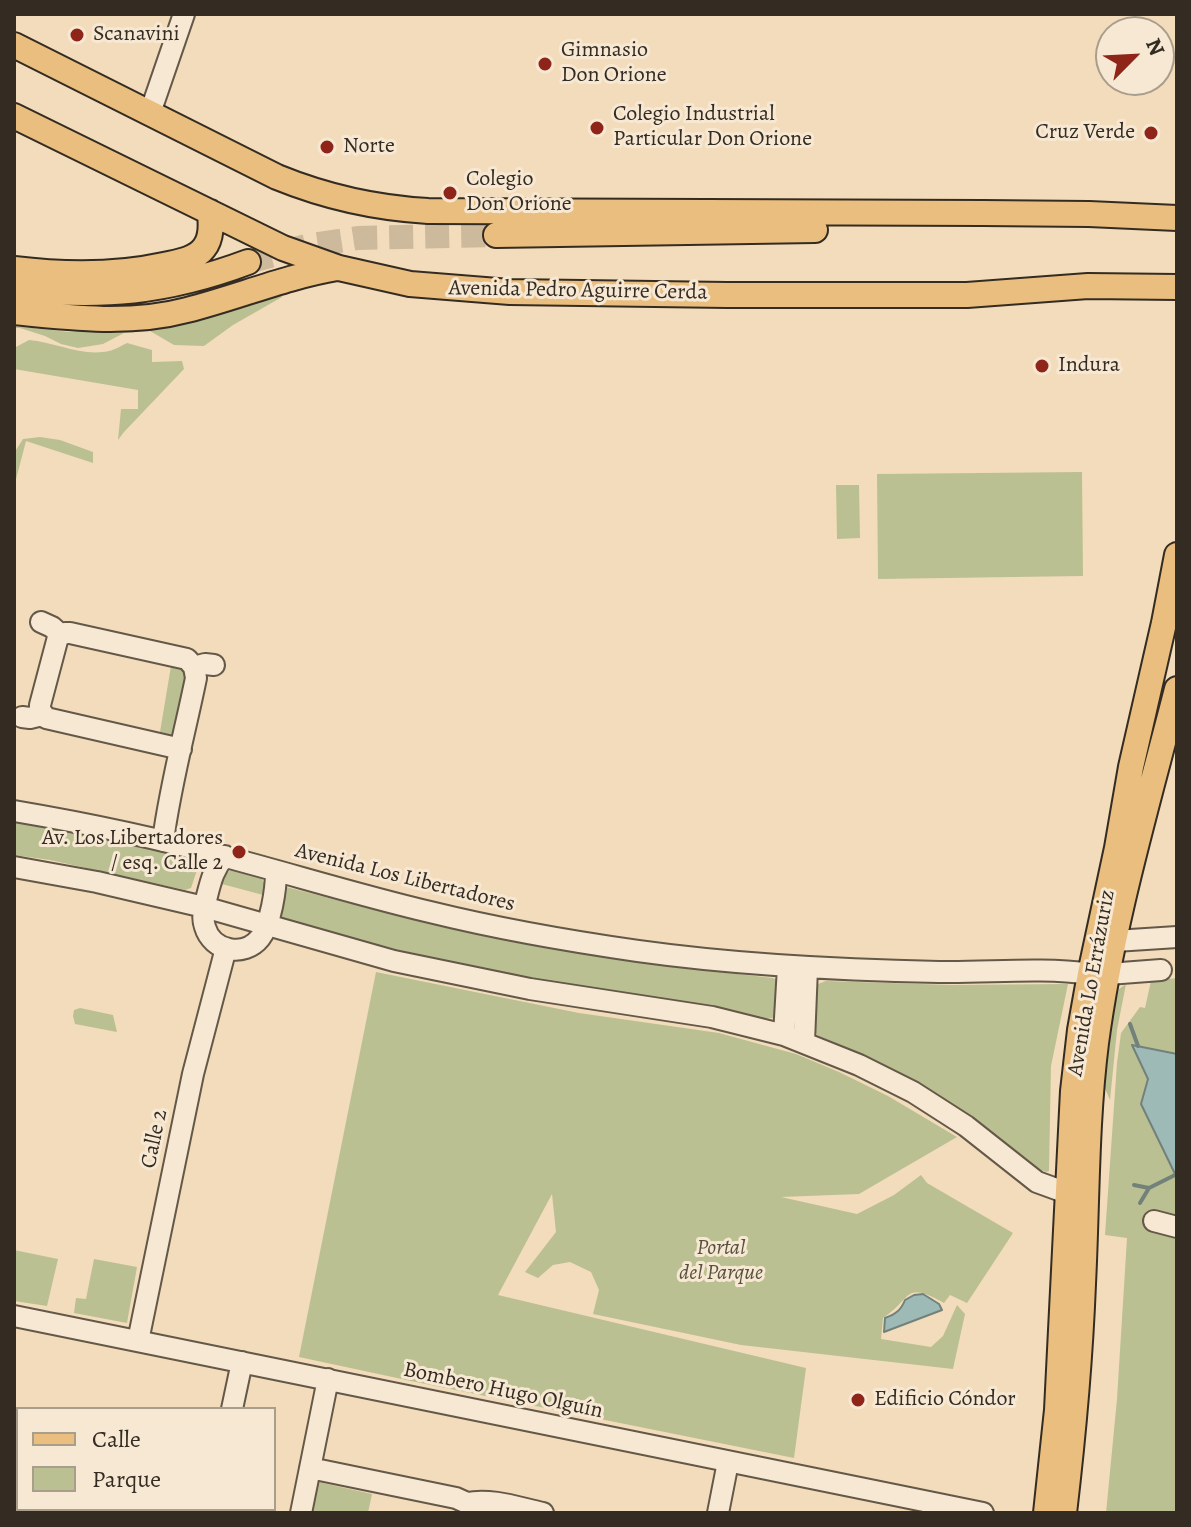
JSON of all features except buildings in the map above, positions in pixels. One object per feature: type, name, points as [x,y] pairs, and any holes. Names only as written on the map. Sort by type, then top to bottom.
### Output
[{"type":"main road","points":[[14,45],[296,185],[356,203],[402,210],[1089,214],[1177,218]]},
{"type":"main road","name":"Avenida Pedro Aguirre Cerda","points":[[14,116],[283,248],[339,268],[410,284],[510,292],[967,295],[1088,286],[1177,287]]},
{"type":"main road","points":[[14,269],[105,273],[150,268],[187,259],[207,244],[210,212]]},
{"type":"main road","points":[[496,235],[966,226],[1089,214]]},
{"type":"main road","points":[[14,289],[65,293],[122,292],[177,284],[248,262]]},
{"type":"main road","points":[[14,312],[108,319],[146,317],[186,311],[301,275],[339,268]]},
{"type":"main road","name":"Avenida Lo Errázuriz","points":[[1064,1513],[1078,1373],[1099,974],[1131,767],[1177,555]]},
{"type":"main road","name":"Avenida Lo Errázuriz","points":[[1046,1513],[1057,1410],[1076,1067],[1099,974],[1115,941],[1177,689]]},
{"type":"street","points":[[150,113],[184,14]]},
{"type":"street","points":[[41,622],[61,635]]},
{"type":"street","points":[[163,841],[196,678],[204,666],[187,659],[70,633],[55,640],[40,705],[32,716],[181,749]]},
{"type":"street","name":"Avenida Los Libertadores","points":[[14,811],[225,856],[429,912],[529,933],[685,957],[895,972],[1056,971],[1099,974],[1161,970]]},
{"type":"street","points":[[225,856],[214,872],[203,920],[208,934],[226,948],[248,948],[262,936],[275,888],[276,871]]},
{"type":"street","points":[[14,867],[97,882],[204,907],[394,961],[530,989],[712,1017],[794,1039],[859,1065],[913,1092],[966,1126],[1037,1182],[1069,1192]]},
{"type":"street","points":[[1115,941],[1177,937]]},
{"type":"street","name":"Calle 2","points":[[138,1341],[193,1074],[226,948]]},
{"type":"street","points":[[794,1039],[798,967]]},
{"type":"street","points":[[1154,1221],[1177,1227]]},
{"type":"street","name":"Bombero Hugo Olguín","points":[[14,1316],[983,1513]]},
{"type":"street","points":[[232,1407],[242,1362]]},
{"type":"street","points":[[301,1513],[328,1379]]},
{"type":"street","points":[[718,1513],[728,1462]]},
{"type":"street","points":[[310,1468],[456,1498],[471,1508],[480,1501],[543,1513]]},
{"type":"green space","points":[[283,292],[282,297],[204,346],[174,345],[150,331],[124,333],[103,344],[78,348],[14,328],[14,326],[70,332],[118,329]]},
{"type":"green space","points":[[29,340],[89,352],[109,351],[127,343],[152,350],[152,362],[182,361],[184,369],[118,440],[121,409],[138,409],[138,390],[14,369],[14,348]]},
{"type":"green space","points":[[40,437],[60,440],[93,452],[93,463],[26,441],[14,487],[14,453],[23,439]]},
{"type":"green space","points":[[1082,472],[1083,576],[878,579],[877,474]]},
{"type":"green space","points":[[836,485],[859,485],[860,538],[837,539]]},
{"type":"green space","points":[[171,666],[191,670],[179,741],[159,738]]},
{"type":"green space","points":[[14,822],[93,836],[200,861],[191,888],[185,890],[14,855]]},
{"type":"green space","points":[[231,870],[262,879],[265,886],[263,895],[222,884],[224,874]]},
{"type":"green space","points":[[286,887],[407,918],[539,946],[641,963],[773,978],[778,984],[775,1014],[773,1018],[757,1018],[541,980],[449,962],[278,919]]},
{"type":"green space","name":"Portal del Parque","points":[[376,972],[579,1013],[719,1033],[796,1054],[888,1096],[957,1137],[859,1194],[781,1197],[857,1214],[894,1195],[921,1175],[927,1183],[1013,1233],[967,1303],[950,1295],[944,1303],[915,1292],[883,1318],[881,1339],[931,1347],[943,1336],[957,1305],[965,1314],[953,1369],[741,1345],[593,1314],[599,1290],[591,1272],[570,1262],[553,1265],[538,1278],[525,1272],[556,1232],[552,1194],[498,1295],[806,1368],[794,1458],[299,1357]]},
{"type":"green space","points":[[1177,978],[1177,1513],[1106,1513],[1127,1238],[1105,1235],[1117,1063],[1121,1033],[1140,1007],[1145,1008],[1151,981]]},
{"type":"green space","points":[[826,981],[952,985],[1068,984],[1051,1066],[1049,1171],[1034,1167],[939,1096],[866,1056],[817,1035],[817,989],[818,984]]},
{"type":"green space","points":[[1126,984],[1117,1030],[1110,1100],[1104,1086],[1115,1004],[1119,989]]},
{"type":"green space","points":[[80,1008],[113,1015],[117,1032],[75,1024],[74,1010]]},
{"type":"green space","points":[[14,1250],[58,1259],[47,1306],[14,1301]]},
{"type":"green space","points":[[94,1259],[137,1267],[127,1323],[74,1313],[76,1298],[86,1299]]},
{"type":"green space","points":[[318,1482],[372,1494],[368,1513],[311,1513]]},
{"type":"water","points":[[1132,1045],[1177,1054],[1177,1178],[1141,1104],[1148,1079]]},
{"type":"water","points":[[923,1294],[939,1304],[942,1310],[884,1332],[885,1318],[898,1311],[905,1300]]},
{"type":"waterway","points":[[1130,1024],[1138,1046]]},
{"type":"waterway","points":[[1140,1203],[1149,1188],[1175,1175]]},
{"type":"waterway","points":[[1134,1185],[1149,1188]]},
{"type":"tunnel","points":[[248,262],[306,246],[358,238],[496,235]]},
{"type":"place","name":"Scanavini","points":[[77,35]]},
{"type":"place","name":"Gimnasio Don Orione","points":[[545,64]]},
{"type":"place","name":"Colegio Industrial Particular Don Orione","points":[[597,128]]},
{"type":"place","name":"Cruz Verde","points":[[1151,133]]},
{"type":"place","name":"Norte","points":[[327,147]]},
{"type":"place","name":"Colegio Don Orione","points":[[450,193]]},
{"type":"place","name":"Indura","points":[[1042,366]]},
{"type":"place","name":"Av. Los Libertadores / esq. Calle 2","points":[[239,852]]},
{"type":"place","name":"Edificio Cóndor","points":[[858,1400]]}]
